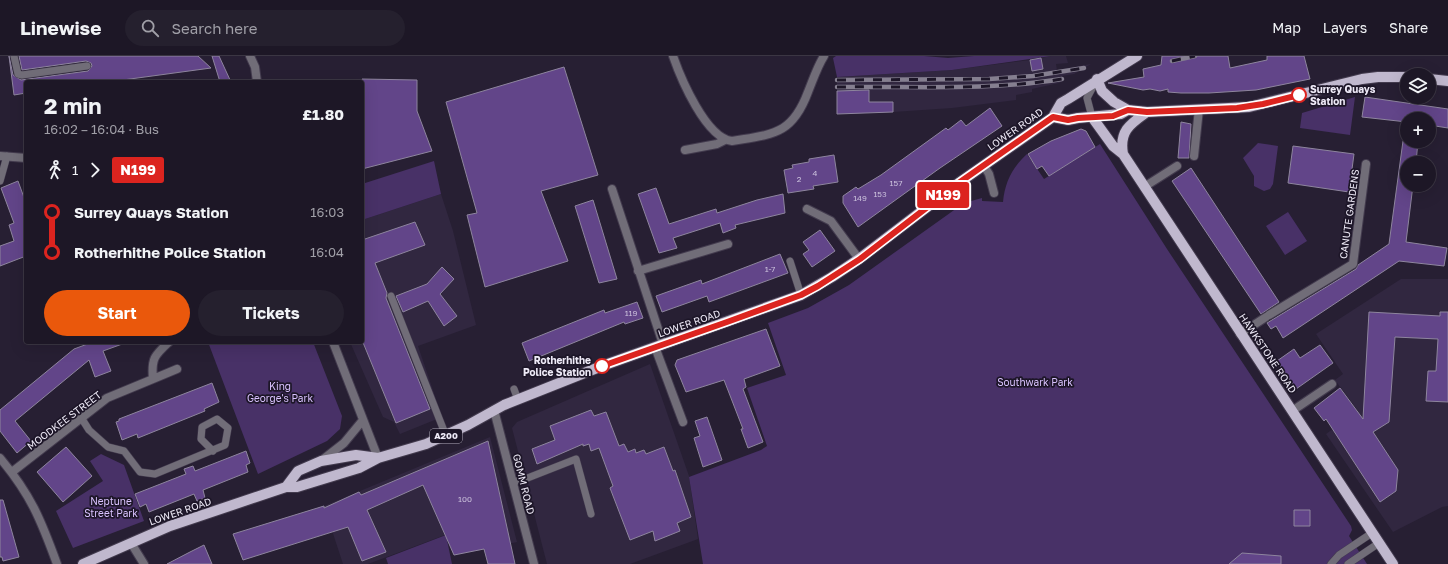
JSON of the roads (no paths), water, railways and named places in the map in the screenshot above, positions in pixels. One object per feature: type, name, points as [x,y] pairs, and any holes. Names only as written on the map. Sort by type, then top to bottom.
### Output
[{"type":"main road","name":"LOWER ROAD","points":[[378,458],[398,453],[446,436],[494,410],[602,366],[801,295],[860,259],[984,166],[1053,117],[1061,103],[1097,79],[1137,56]]},
{"type":"main road","points":[[1097,79],[1099,87],[1109,98],[1128,110],[1147,112],[1249,107],[1362,79],[1400,77]]},
{"type":"main road","points":[[1436,80],[1448,81]]},
{"type":"main road","points":[[1053,117],[1068,120],[1121,114],[1128,110]]},
{"type":"main road","points":[[1123,154],[1122,144],[1127,128],[1147,112]]},
{"type":"main road","name":"HAWKSTONE ROAD","points":[[1092,117],[1113,146],[1123,154],[1240,334],[1393,564]]},
{"type":"main road","name":"A200","points":[[286,487],[298,471],[321,461],[356,455],[378,458]]},
{"type":"main road","name":"A200","points":[[286,487],[297,487],[359,468],[378,458]]},
{"type":"main road","name":"LOWER ROAD","points":[[83,564],[170,526],[286,487]]},
{"type":"street","points":[[252,56],[257,80]]},
{"type":"street","points":[[674,56],[684,82],[707,125],[714,133],[725,140],[732,141],[778,131],[792,122],[803,105],[816,71],[824,56]]},
{"type":"street","points":[[1194,156],[1199,109]]},
{"type":"street","points":[[685,150],[718,144],[725,140]]},
{"type":"street","points":[[4,156],[24,158]]},
{"type":"street","name":"CANUTE GARDENS","points":[[1240,334],[1353,264],[1366,164]]},
{"type":"street","points":[[984,166],[989,174],[994,192]]},
{"type":"street","points":[[1144,187],[1177,166]]},
{"type":"street","points":[[612,189],[683,422]]},
{"type":"street","points":[[807,209],[831,221],[860,259]]},
{"type":"street","points":[[638,271],[728,244]]},
{"type":"street","points":[[152,379],[151,366],[153,359],[167,344]]},
{"type":"street","points":[[334,344],[378,458]]},
{"type":"street","name":"MOODKEE STREET","points":[[12,472],[82,419],[107,398],[177,369]]},
{"type":"street","points":[[1292,411],[1332,384]]},
{"type":"street","name":"GOMM ROAD","points":[[494,410],[534,564]]},
{"type":"street","points":[[321,461],[344,443],[363,420]]},
{"type":"street","points":[[2,464],[12,472],[35,507],[57,564]]},
{"type":"street","points":[[131,543],[144,564]]},
{"type":"lane","points":[[14,56],[16,70],[18,74],[22,75],[87,66]]},
{"type":"lane","points":[[1092,117],[1088,105],[1089,93],[1097,79]]},
{"type":"lane","points":[[0,181],[4,156]]},
{"type":"lane","points":[[790,261],[801,295]]},
{"type":"lane","points":[[391,296],[446,436]]},
{"type":"lane","points":[[514,389],[518,400]]},
{"type":"lane","points":[[82,419],[89,430],[108,447],[124,451],[140,472],[155,474],[213,451],[225,445],[228,428],[217,419],[202,427],[201,439],[213,451]]},
{"type":"lane","points":[[513,482],[525,479],[576,459],[592,514]]},
{"type":"lane","points":[[1331,564],[1339,555],[1372,533]]},
{"type":"lane","points":[[1348,564],[1380,544]]},
{"type":"lane","points":[[1339,555],[1345,564]]},
{"type":"railway","points":[[1172,61],[1195,56]]},
{"type":"railway","points":[[837,80],[989,79],[1033,76],[1084,68]]},
{"type":"railway","points":[[837,87],[978,87],[1034,83],[1062,79]]},
{"type":"place","name":"Surrey Quays Station","points":[[1299,95]]},
{"type":"place","name":"Rotherhithe Police Station","points":[[602,366]]},
{"type":"park label","name":"Southwark Park","points":[[1035,382]]},
{"type":"park label","name":"King George's Park","points":[[280,392]]},
{"type":"park label","name":"Neptune Street Park","points":[[111,506]]}]
